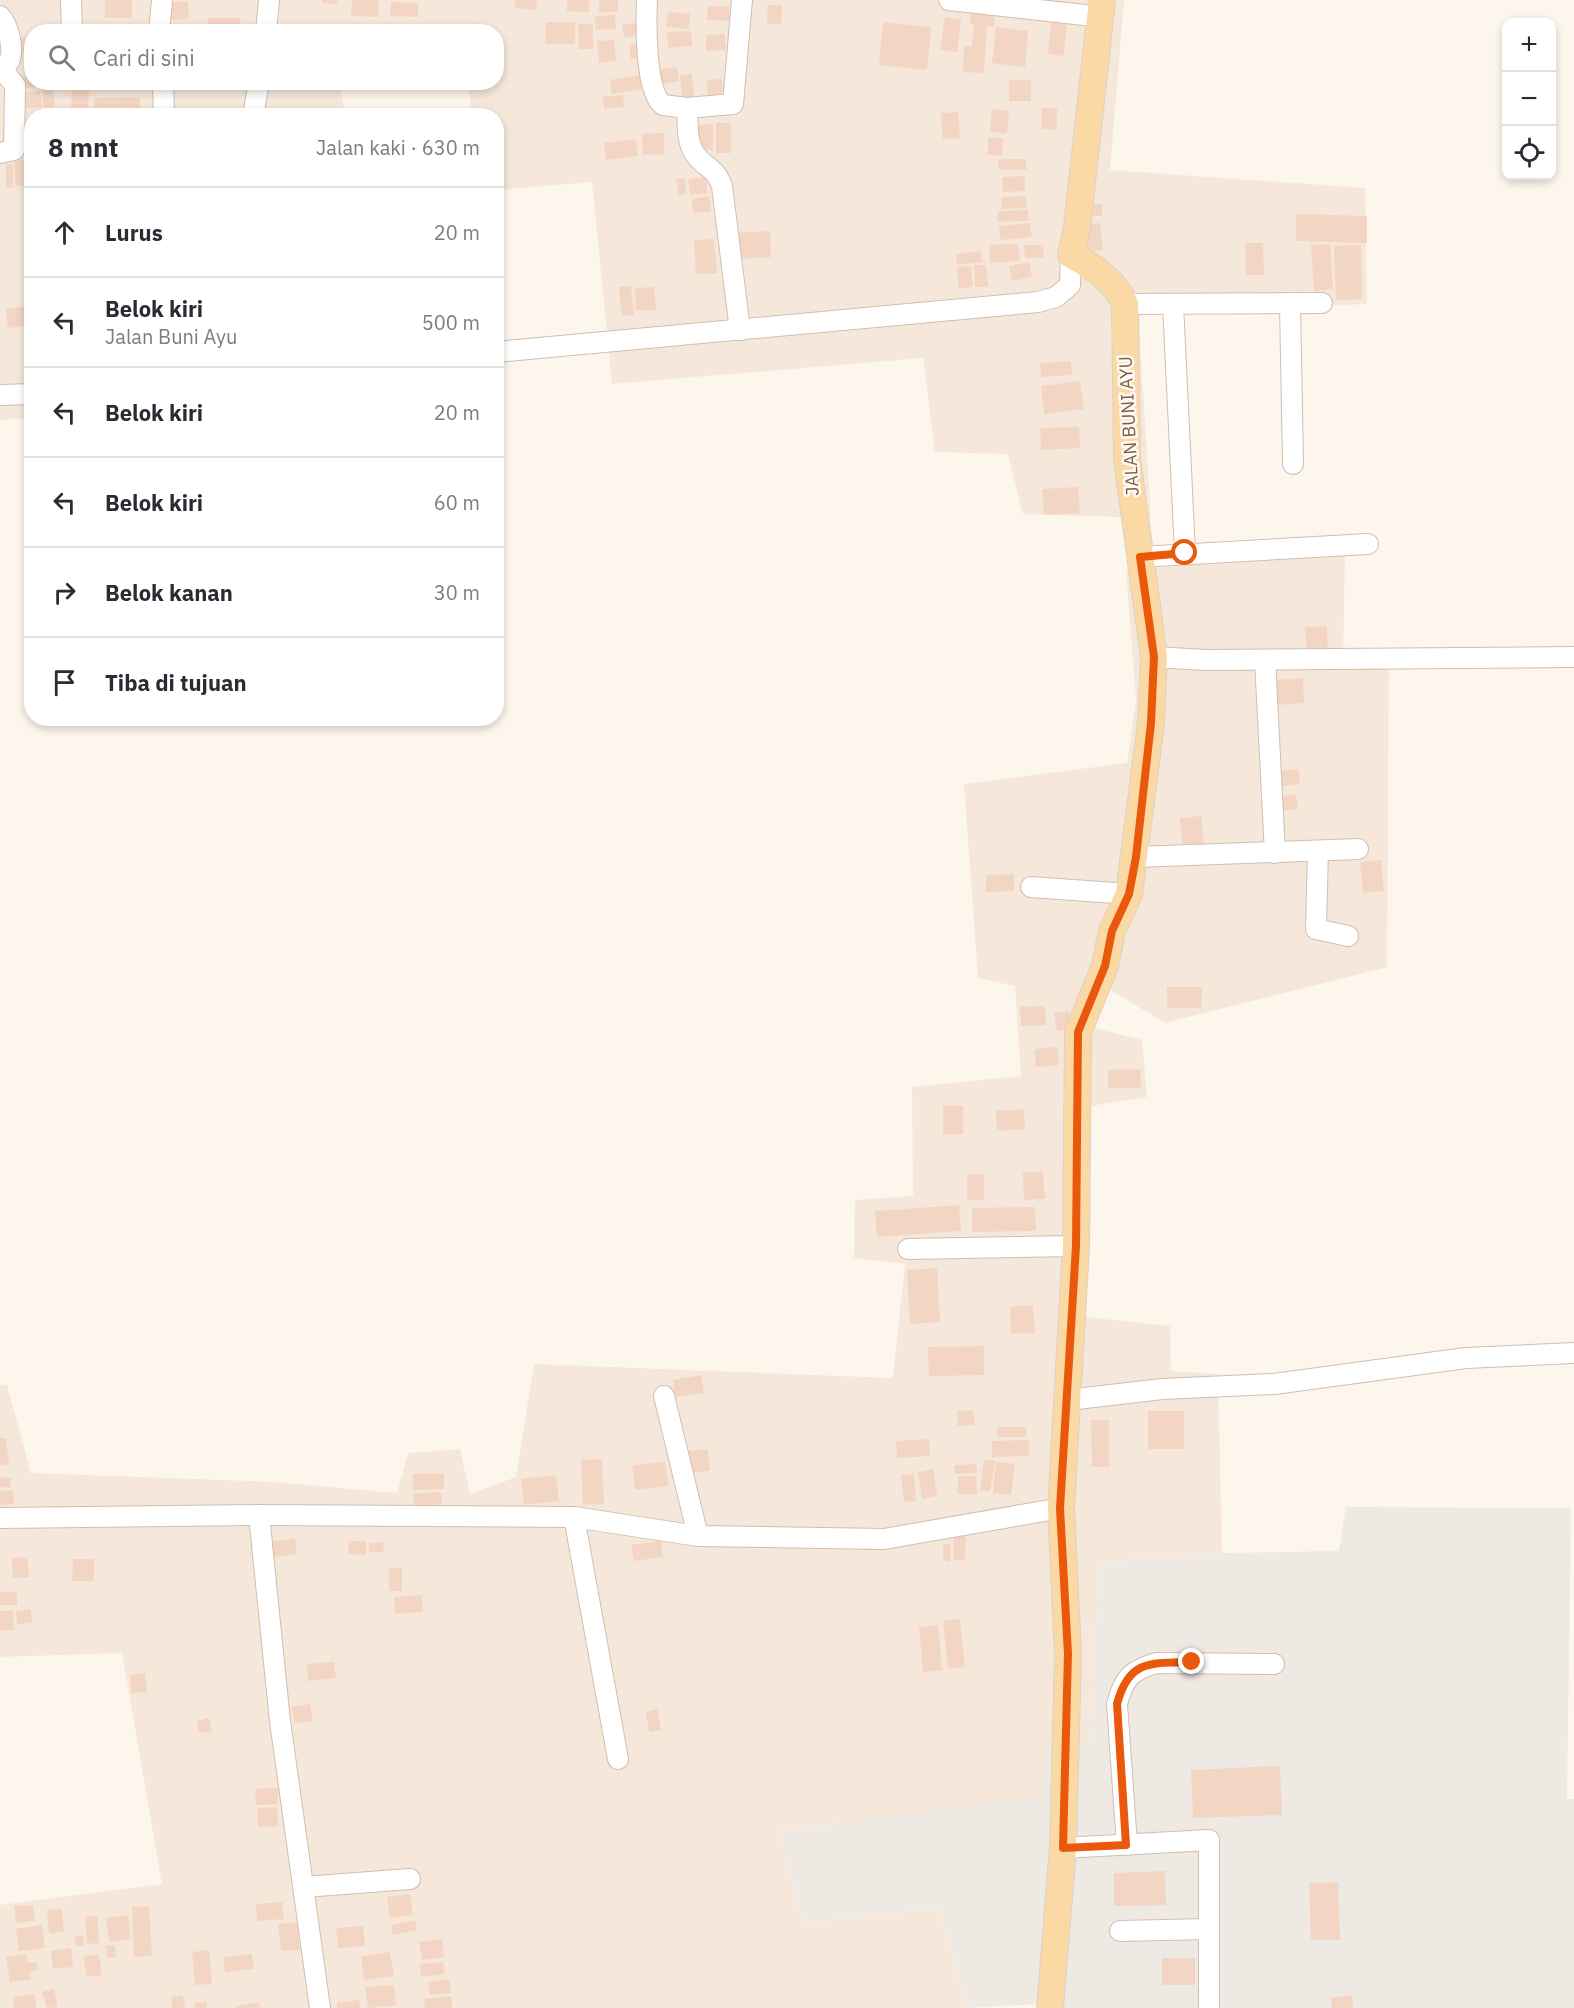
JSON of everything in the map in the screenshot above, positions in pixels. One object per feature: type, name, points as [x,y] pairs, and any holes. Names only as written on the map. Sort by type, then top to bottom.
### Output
[{"type":"main road","points":[[1102,9],[1077,228],[1077,258],[1116,287],[1125,304]]},
{"type":"main road","name":"JALAN BUNI AYU","points":[[1050,2008],[1063,1848],[1068,1654],[1060,1508],[1076,1246],[1078,1032],[1105,966],[1112,931],[1129,894],[1136,857],[1151,723],[1154,657],[1127,459],[1125,304]]},
{"type":"street","points":[[72,0],[72,24]]},
{"type":"street","points":[[160,24],[162,0]]},
{"type":"street","points":[[267,24],[269,0]]},
{"type":"street","points":[[647,0],[645,39],[655,95],[663,105],[687,108],[733,104],[742,0]]},
{"type":"street","points":[[950,0],[1102,9]]},
{"type":"street","points":[[0,16],[6,23],[10,46],[10,59],[4,72],[15,88],[14,150],[0,153]]},
{"type":"street","points":[[163,90],[164,108]]},
{"type":"street","points":[[254,108],[258,90]]},
{"type":"street","points":[[687,108],[690,145],[695,156],[717,172],[722,186],[740,330]]},
{"type":"street","points":[[504,351],[1038,302],[1056,297],[1070,285],[1077,258]]},
{"type":"street","points":[[1290,303],[1293,464]]},
{"type":"street","points":[[1125,304],[1322,303]]},
{"type":"street","points":[[1173,304],[1185,553]]},
{"type":"street","points":[[0,395],[24,394]]},
{"type":"street","points":[[1140,557],[1368,544]]},
{"type":"street","points":[[1154,657],[1265,660],[1574,657]]},
{"type":"street","points":[[1265,660],[1275,853]]},
{"type":"street","points":[[1136,857],[1358,849]]},
{"type":"street","points":[[1318,851],[1316,929],[1348,936]]},
{"type":"street","points":[[1031,886],[1129,894]]},
{"type":"street","points":[[909,1249],[1076,1246]]},
{"type":"street","points":[[1068,1400],[1162,1389],[1275,1384],[1466,1358],[1574,1353]]},
{"type":"street","points":[[664,1396],[698,1536]]},
{"type":"street","points":[[0,1518],[260,1525],[574,1517],[698,1536],[884,1539],[1060,1508]]},
{"type":"street","points":[[574,1517],[618,1759]]},
{"type":"street","points":[[260,1525],[280,1721],[320,2008]]},
{"type":"street","points":[[1126,1845],[1117,1704],[1123,1682],[1138,1668],[1156,1663],[1274,1664]]},
{"type":"street","points":[[1063,1848],[1209,1840],[1209,2008]]},
{"type":"street","points":[[304,1887],[410,1879]]},
{"type":"street","points":[[1120,1931],[1208,1929]]},
{"type":"shaded area","points":[[0,0],[1124,0],[1110,170],[1365,188],[1367,304],[1138,314],[1151,518],[1023,514],[1008,454],[935,452],[923,358],[612,384],[592,182],[504,189],[504,108],[471,108],[469,90],[504,90],[504,24],[24,24],[24,90],[341,90],[344,108],[24,108],[24,418],[0,420]]},
{"type":"shaded area","points":[[1345,553],[1343,665],[1389,659],[1387,967],[1165,1023],[1102,985],[1095,1028],[1142,1040],[1147,1097],[1078,1108],[1075,1316],[1170,1326],[1171,1371],[1218,1374],[1222,1553],[1099,1562],[1090,1746],[1041,1798],[778,1831],[804,1923],[938,1908],[968,2008],[0,2008],[0,1905],[162,1884],[122,1653],[0,1657],[0,1385],[7,1385],[31,1473],[273,1482],[397,1493],[408,1453],[460,1449],[470,1494],[516,1477],[534,1364],[893,1378],[905,1264],[854,1258],[855,1200],[913,1196],[912,1087],[1021,1076],[1015,986],[978,978],[964,784],[1127,763],[1136,700],[1126,570]]},
{"type":"shaded area","points":[[1346,1507],[1571,1508],[1567,1799],[1574,1799],[1574,2008],[1054,2008],[1054,2003],[968,2008],[938,1908],[804,1923],[778,1831],[1041,1797],[1046,1744],[1090,1745],[1099,1562],[1222,1553],[1339,1551]]},
{"type":"building","points":[[105,0],[132,0],[132,18],[105,18]]},
{"type":"building","points":[[322,0],[337,0],[337,4],[322,3]]},
{"type":"building","points":[[352,0],[379,0],[378,17],[351,16]]},
{"type":"building","points":[[515,0],[537,0],[536,10],[515,8]]},
{"type":"building","points":[[567,0],[589,0],[589,12],[567,11]]},
{"type":"building","points":[[599,0],[618,0],[618,12],[599,12]]},
{"type":"building","points":[[188,1],[189,19],[167,20],[166,3]]},
{"type":"building","points":[[391,2],[418,3],[418,17],[390,16]]},
{"type":"building","points":[[768,5],[782,5],[781,24],[767,24]]},
{"type":"building","points":[[708,6],[729,6],[729,21],[707,20]]},
{"type":"building","points":[[971,10],[995,11],[994,26],[987,26],[984,73],[963,72],[964,46],[972,46],[974,25],[970,24]]},
{"type":"building","points":[[668,12],[690,14],[689,29],[666,27]]},
{"type":"building","points":[[615,15],[616,29],[596,30],[595,16]]},
{"type":"building","points":[[945,17],[961,20],[957,52],[940,50]]},
{"type":"building","points":[[208,18],[240,18],[240,24],[208,24]]},
{"type":"building","points":[[647,21],[650,33],[624,38],[622,25]]},
{"type":"building","points":[[1051,21],[1067,23],[1064,56],[1048,54]]},
{"type":"building","points":[[546,22],[575,22],[575,44],[545,44]]},
{"type":"building","points":[[883,22],[931,27],[927,70],[879,65]]},
{"type":"building","points":[[578,24],[593,24],[593,49],[579,49]]},
{"type":"building","points":[[996,27],[1028,31],[1025,67],[992,63]]},
{"type":"building","points":[[691,31],[692,46],[668,48],[667,32]]},
{"type":"building","points":[[725,34],[726,50],[706,51],[706,35]]},
{"type":"building","points":[[24,37],[24,52],[13,53],[13,38]]},
{"type":"building","points":[[614,40],[616,61],[599,63],[597,41]]},
{"type":"building","points":[[651,42],[653,56],[631,59],[629,45]]},
{"type":"building","points":[[677,67],[679,81],[655,85],[653,71]]},
{"type":"building","points":[[692,74],[695,103],[683,104],[680,75]]},
{"type":"building","points":[[640,75],[643,89],[612,94],[610,80]]},
{"type":"building","points":[[24,77],[24,89],[18,90],[16,78]]},
{"type":"building","points":[[722,79],[723,106],[708,106],[707,80]]},
{"type":"building","points":[[1009,80],[1031,80],[1031,101],[1009,101]]},
{"type":"building","points":[[43,90],[53,90],[55,107],[44,108]]},
{"type":"building","points":[[72,90],[89,90],[88,108],[71,108]]},
{"type":"building","points":[[40,91],[42,107],[20,109],[19,93]]},
{"type":"building","points":[[623,95],[624,107],[604,109],[603,97]]},
{"type":"building","points":[[140,97],[140,108],[94,108],[94,98]]},
{"type":"building","points":[[1042,108],[1057,108],[1057,130],[1041,129]]},
{"type":"building","points":[[992,109],[1009,111],[1007,133],[990,132]]},
{"type":"building","points":[[958,112],[960,138],[943,139],[941,113]]},
{"type":"building","points":[[716,123],[731,123],[731,153],[716,153]]},
{"type":"building","points":[[17,124],[24,124],[24,140],[19,140]]},
{"type":"building","points":[[713,124],[713,150],[698,150],[698,125]]},
{"type":"building","points":[[664,133],[664,154],[643,155],[642,134]]},
{"type":"building","points":[[988,138],[1003,138],[1002,155],[988,155]]},
{"type":"building","points":[[636,139],[638,156],[606,160],[604,143]]},
{"type":"building","points":[[998,159],[1026,159],[1026,170],[999,170]]},
{"type":"building","points":[[14,160],[24,160],[24,186],[15,186]]},
{"type":"building","points":[[6,164],[13,164],[13,188],[6,188]]},
{"type":"building","points":[[1025,176],[1025,191],[1003,192],[1002,177]]},
{"type":"building","points":[[706,177],[707,193],[690,195],[688,179]]},
{"type":"building","points":[[684,178],[687,194],[679,195],[676,179]]},
{"type":"building","points":[[709,196],[711,211],[693,213],[692,199]]},
{"type":"building","points":[[1026,196],[1027,208],[1002,209],[1001,197]]},
{"type":"building","points":[[1081,203],[1102,204],[1102,216],[1081,216]]},
{"type":"building","points":[[1028,210],[1028,221],[998,222],[998,211]]},
{"type":"building","points":[[1296,214],[1367,216],[1367,243],[1296,241]]},
{"type":"building","points":[[1030,223],[1032,237],[1000,240],[999,226]]},
{"type":"building","points":[[1100,223],[1103,250],[1086,252],[1084,224]]},
{"type":"building","points":[[770,231],[771,257],[735,259],[734,233]]},
{"type":"building","points":[[714,239],[717,273],[696,274],[694,240]]},
{"type":"building","points":[[1245,243],[1263,243],[1264,275],[1246,275]]},
{"type":"building","points":[[1018,244],[1020,261],[990,263],[989,245]]},
{"type":"building","points":[[1330,244],[1333,289],[1314,291],[1311,245]]},
{"type":"building","points":[[1024,245],[1043,245],[1044,258],[1025,258]]},
{"type":"building","points":[[1361,245],[1362,299],[1336,300],[1334,246]]},
{"type":"building","points":[[981,251],[982,262],[957,265],[956,254]]},
{"type":"building","points":[[1029,262],[1032,277],[1012,281],[1009,266]]},
{"type":"building","points":[[974,265],[986,265],[988,287],[975,287]]},
{"type":"building","points":[[971,266],[973,287],[959,289],[957,267]]},
{"type":"building","points":[[631,286],[634,315],[622,316],[619,287]]},
{"type":"building","points":[[654,287],[656,310],[636,311],[635,288]]},
{"type":"building","points":[[24,307],[24,326],[8,328],[6,309]]},
{"type":"building","points":[[1071,361],[1072,375],[1041,377],[1040,363]]},
{"type":"building","points":[[1080,381],[1084,409],[1044,414],[1041,386]]},
{"type":"building","points":[[1079,427],[1080,448],[1041,450],[1040,428]]},
{"type":"building","points":[[1078,487],[1080,513],[1044,515],[1042,489]]},
{"type":"building","points":[[1327,626],[1328,654],[1307,655],[1305,627]]},
{"type":"building","points":[[1303,678],[1304,703],[1276,705],[1275,680]]},
{"type":"building","points":[[1298,769],[1300,784],[1274,787],[1272,772]]},
{"type":"building","points":[[1296,794],[1298,809],[1273,812],[1272,797]]},
{"type":"building","points":[[1201,816],[1204,846],[1183,848],[1180,818]]},
{"type":"building","points":[[1381,860],[1384,891],[1363,893],[1360,862]]},
{"type":"building","points":[[1014,874],[1014,891],[986,892],[986,875]]},
{"type":"building","points":[[1167,987],[1202,987],[1201,1008],[1167,1008]]},
{"type":"building","points":[[1045,1006],[1046,1025],[1021,1026],[1020,1007]]},
{"type":"building","points":[[1069,1011],[1072,1029],[1057,1031],[1054,1013]]},
{"type":"building","points":[[1057,1047],[1059,1065],[1036,1067],[1035,1049]]},
{"type":"building","points":[[1140,1069],[1141,1088],[1108,1088],[1108,1070]]},
{"type":"building","points":[[943,1106],[963,1106],[963,1134],[943,1134]]},
{"type":"building","points":[[1024,1109],[1025,1129],[997,1131],[996,1111]]},
{"type":"building","points":[[1023,1172],[1043,1172],[1045,1199],[1024,1200]]},
{"type":"building","points":[[967,1174],[984,1174],[984,1200],[967,1200]]},
{"type":"building","points":[[959,1205],[961,1231],[877,1237],[875,1211]]},
{"type":"building","points":[[1035,1207],[1036,1231],[972,1232],[972,1208]]},
{"type":"building","points":[[937,1268],[940,1322],[910,1324],[907,1270]]},
{"type":"building","points":[[1033,1305],[1035,1333],[1011,1334],[1010,1307]]},
{"type":"building","points":[[984,1346],[984,1375],[929,1376],[928,1347]]},
{"type":"building","points":[[701,1375],[704,1393],[675,1397],[673,1380]]},
{"type":"building","points":[[973,1410],[975,1425],[958,1426],[957,1411]]},
{"type":"building","points":[[1148,1411],[1184,1411],[1184,1449],[1148,1449]]},
{"type":"building","points":[[1091,1420],[1109,1420],[1109,1467],[1092,1467]]},
{"type":"building","points":[[997,1427],[1026,1427],[1026,1437],[997,1437]]},
{"type":"building","points":[[0,1438],[6,1438],[9,1464],[0,1465]]},
{"type":"building","points":[[929,1439],[930,1456],[897,1458],[896,1441]]},
{"type":"building","points":[[1029,1440],[1029,1456],[992,1457],[992,1441]]},
{"type":"building","points":[[708,1449],[710,1471],[685,1473],[683,1451]]},
{"type":"building","points":[[602,1459],[604,1504],[583,1505],[581,1460]]},
{"type":"building","points":[[984,1460],[995,1461],[990,1492],[980,1490]]},
{"type":"building","points":[[665,1462],[668,1486],[635,1490],[632,1465]]},
{"type":"building","points":[[996,1462],[1015,1464],[1011,1495],[993,1493]]},
{"type":"building","points":[[976,1464],[977,1473],[955,1474],[954,1465]]},
{"type":"building","points":[[933,1469],[937,1496],[922,1499],[918,1472]]},
{"type":"building","points":[[444,1473],[444,1489],[413,1490],[413,1474]]},
{"type":"building","points":[[914,1474],[916,1501],[904,1502],[901,1475]]},
{"type":"building","points":[[556,1475],[559,1501],[524,1505],[521,1479]]},
{"type":"building","points":[[958,1476],[976,1476],[977,1494],[958,1494]]},
{"type":"building","points":[[0,1477],[11,1478],[10,1488],[0,1487]]},
{"type":"building","points":[[13,1490],[14,1504],[0,1505],[0,1491]]},
{"type":"building","points":[[441,1492],[442,1504],[414,1506],[413,1494]]},
{"type":"building","points":[[954,1534],[966,1534],[965,1560],[953,1560]]},
{"type":"building","points":[[295,1539],[297,1554],[273,1557],[272,1541]]},
{"type":"building","points":[[349,1541],[366,1541],[366,1555],[348,1554]]},
{"type":"building","points":[[661,1541],[663,1557],[634,1561],[631,1545]]},
{"type":"building","points":[[383,1542],[384,1552],[369,1552],[369,1543]]},
{"type":"building","points":[[943,1544],[951,1544],[950,1562],[943,1561]]},
{"type":"building","points":[[27,1557],[29,1577],[13,1578],[12,1558]]},
{"type":"building","points":[[73,1559],[94,1559],[94,1581],[72,1581]]},
{"type":"building","points":[[389,1568],[402,1568],[402,1591],[389,1591]]},
{"type":"building","points":[[0,1592],[17,1592],[17,1605],[0,1605]]},
{"type":"building","points":[[422,1595],[423,1612],[395,1614],[394,1597]]},
{"type":"building","points":[[31,1609],[32,1623],[17,1624],[16,1611]]},
{"type":"building","points":[[0,1611],[13,1611],[14,1630],[0,1631]]},
{"type":"building","points":[[960,1619],[965,1667],[948,1669],[943,1621]]},
{"type":"building","points":[[938,1625],[942,1670],[923,1672],[919,1627]]},
{"type":"building","points":[[334,1662],[336,1678],[308,1681],[307,1664]]},
{"type":"building","points":[[145,1673],[147,1692],[131,1693],[130,1675]]},
{"type":"building","points":[[310,1704],[313,1721],[294,1723],[292,1707]]},
{"type":"building","points":[[657,1709],[661,1730],[649,1732],[646,1712]]},
{"type":"building","points":[[209,1718],[212,1731],[199,1733],[197,1721]]},
{"type":"building","points":[[1280,1766],[1282,1815],[1193,1818],[1191,1770]]},
{"type":"building","points":[[278,1788],[278,1804],[256,1805],[255,1789]]},
{"type":"building","points":[[277,1807],[278,1826],[258,1827],[257,1808]]},
{"type":"building","points":[[1165,1871],[1166,1905],[1114,1906],[1114,1873]]},
{"type":"building","points":[[1338,1882],[1340,1940],[1311,1940],[1309,1883]]},
{"type":"building","points":[[410,1894],[413,1915],[390,1918],[387,1897]]},
{"type":"building","points":[[282,1902],[284,1919],[257,1921],[256,1904]]},
{"type":"building","points":[[33,1905],[35,1921],[16,1923],[14,1906]]},
{"type":"building","points":[[149,1906],[152,1956],[134,1957],[132,1907]]},
{"type":"building","points":[[62,1909],[64,1932],[49,1933],[47,1910]]},
{"type":"building","points":[[128,1915],[131,1939],[109,1942],[106,1918]]},
{"type":"building","points":[[97,1916],[99,1943],[87,1944],[85,1917]]},
{"type":"building","points":[[415,1920],[417,1930],[393,1935],[391,1925]]},
{"type":"building","points":[[297,1922],[300,1950],[281,1951],[278,1924]]},
{"type":"building","points":[[42,1925],[45,1948],[19,1951],[16,1929]]},
{"type":"building","points":[[363,1926],[365,1946],[338,1948],[336,1928]]},
{"type":"building","points":[[83,1936],[84,1945],[76,1946],[75,1937]]},
{"type":"building","points":[[442,1939],[444,1957],[422,1960],[419,1942]]},
{"type":"building","points":[[115,1945],[116,1957],[107,1958],[106,1946]]},
{"type":"building","points":[[71,1948],[73,1967],[53,1969],[51,1951]]},
{"type":"building","points":[[209,1950],[212,1984],[195,1985],[192,1952]]},
{"type":"building","points":[[390,1952],[394,1976],[364,1980],[361,1956]]},
{"type":"building","points":[[27,1954],[28,1963],[37,1962],[38,1970],[30,1971],[31,1979],[10,1982],[6,1957]]},
{"type":"building","points":[[99,1954],[102,1975],[87,1977],[83,1957]]},
{"type":"building","points":[[252,1954],[254,1969],[225,1972],[223,1957]]},
{"type":"building","points":[[1162,1958],[1195,1958],[1195,1985],[1162,1985]]},
{"type":"building","points":[[443,1962],[445,1974],[421,1977],[420,1964]]},
{"type":"building","points":[[449,1979],[451,1993],[430,1995],[428,1982]]},
{"type":"building","points":[[394,1985],[396,2005],[368,2008],[365,1987]]},
{"type":"building","points":[[54,1989],[58,2007],[47,2008],[42,1992]]},
{"type":"building","points":[[35,1994],[36,2008],[14,2008],[13,1997]]},
{"type":"building","points":[[183,1995],[185,2008],[172,2008],[171,1997]]},
{"type":"building","points":[[1352,1995],[1353,2008],[1332,2008],[1331,1998]]},
{"type":"building","points":[[451,1996],[452,2008],[425,2008],[424,1999]]},
{"type":"building","points":[[359,2000],[360,2008],[337,2008],[337,2003]]},
{"type":"building","points":[[206,2002],[207,2008],[195,2008],[195,2003]]},
{"type":"building","points":[[259,2002],[260,2008],[237,2008],[237,2006]]},
{"type":"route","points":[[1185,553],[1140,557],[1154,657],[1151,723],[1136,857],[1129,894],[1112,931],[1105,966],[1078,1032],[1076,1246],[1060,1508],[1068,1654],[1063,1848],[1126,1845],[1117,1704],[1123,1682],[1138,1668],[1156,1663],[1192,1662]]}]
